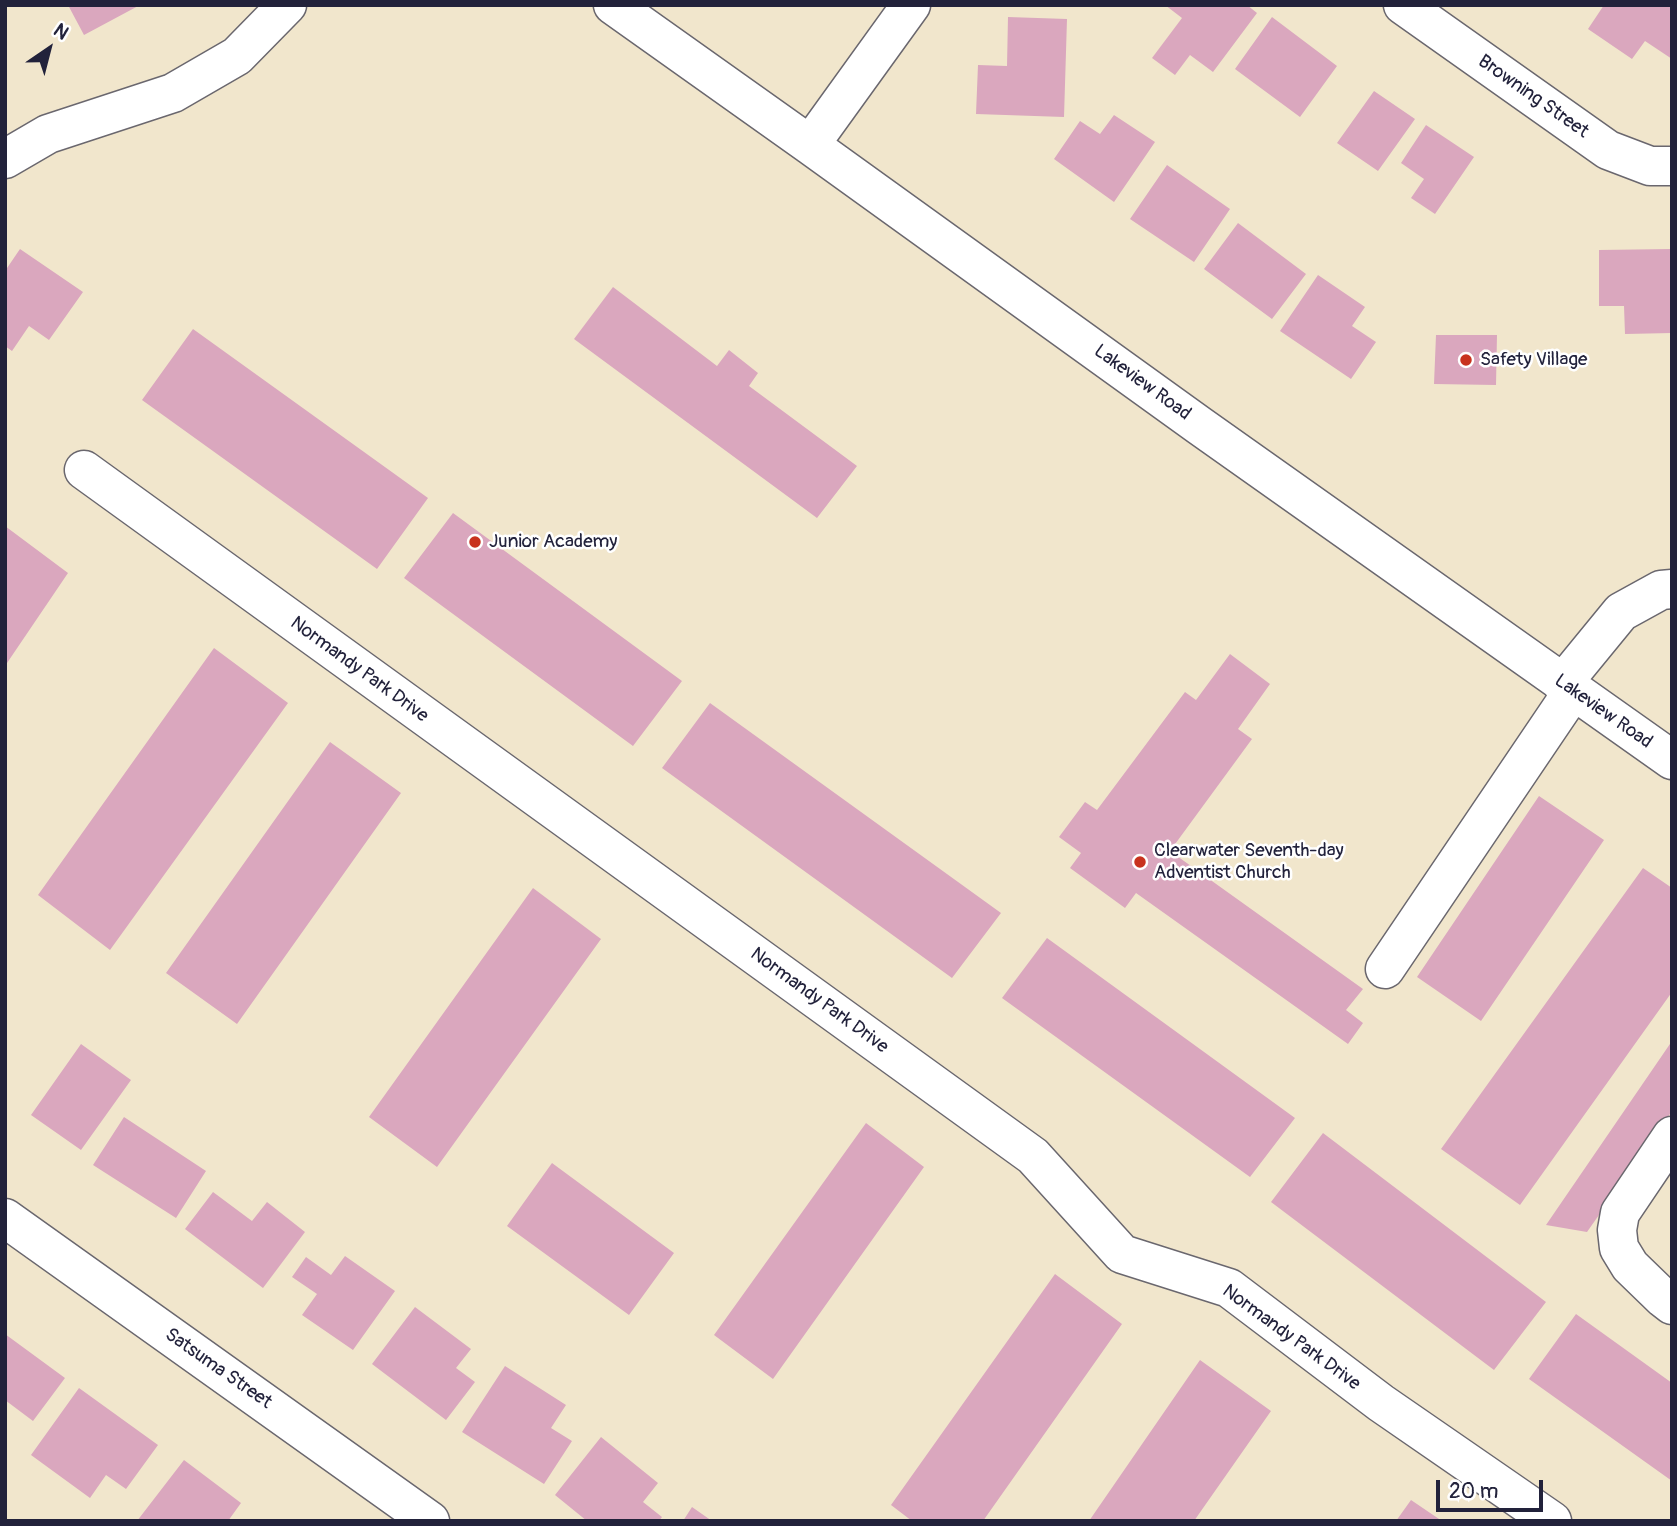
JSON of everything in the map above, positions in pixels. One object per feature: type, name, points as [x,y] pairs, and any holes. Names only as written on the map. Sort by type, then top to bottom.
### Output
[{"type":"street","points":[[5,159],[48,134],[173,93],[237,56],[287,5]]},
{"type":"street","name":"Lakeview Road","points":[[613,5],[1672,760]]},
{"type":"street","points":[[810,145],[911,5]]},
{"type":"street","name":"Browning Street","points":[[1404,5],[1608,150],[1650,166],[1672,166]]},
{"type":"street","name":"Normandy Park Drive","points":[[84,470],[1033,1156],[1122,1254],[1229,1288],[1381,1403],[1552,1521]]},
{"type":"street","points":[[1385,969],[1567,687],[1621,612],[1661,590],[1672,589]]},
{"type":"street","points":[[1672,1136],[1620,1213],[1617,1230],[1619,1248],[1630,1266],[1672,1305]]},
{"type":"street","name":"Satsuma Street","points":[[5,1218],[430,1521]]},
{"type":"building","points":[[68,5],[140,5],[84,35]]},
{"type":"building","points":[[1165,5],[1247,5],[1257,13],[1213,72],[1190,55],[1175,75],[1152,58],[1182,18]]},
{"type":"building","points":[[1604,5],[1672,5],[1672,59],[1645,41],[1632,59],[1588,29]]},
{"type":"building","points":[[1008,17],[1067,19],[1064,117],[976,114],[978,65],[1007,66]]},
{"type":"building","points":[[1272,17],[1337,66],[1300,117],[1235,69]]},
{"type":"building","points":[[1374,91],[1415,119],[1378,171],[1337,143]]},
{"type":"building","points":[[1114,115],[1155,142],[1114,202],[1054,159],[1080,121],[1100,134]]},
{"type":"building","points":[[1426,125],[1474,157],[1435,214],[1411,198],[1424,179],[1401,163]]},
{"type":"building","points":[[1167,165],[1230,209],[1194,262],[1130,219]]},
{"type":"building","points":[[1238,223],[1306,274],[1272,319],[1204,269]]},
{"type":"building","points":[[20,249],[83,292],[49,340],[29,326],[12,351],[5,346],[5,271]]},
{"type":"building","points":[[1672,249],[1672,333],[1625,334],[1624,306],[1599,306],[1599,250]]},
{"type":"building","points":[[1318,275],[1365,307],[1352,326],[1376,342],[1351,379],[1280,331]]},
{"type":"building","points":[[613,287],[717,366],[729,350],[758,373],[749,386],[857,466],[817,518],[574,339]]},
{"type":"building","points":[[193,329],[428,498],[377,569],[142,400]]},
{"type":"building","name":"Safety Village","points":[[1436,335],[1497,335],[1496,385],[1434,384]]},
{"type":"building","points":[[453,513],[682,681],[633,746],[404,578]]},
{"type":"building","points":[[5,526],[68,573],[5,666]]},
{"type":"building","points":[[214,648],[288,703],[110,950],[38,895]]},
{"type":"building","points":[[1230,654],[1270,684],[1238,729],[1252,739],[1170,851],[1363,989],[1346,1010],[1363,1023],[1348,1044],[1136,893],[1125,908],[1070,868],[1081,853],[1059,837],[1085,802],[1097,810],[1185,692],[1196,700]]},
{"type":"building","points":[[710,703],[1001,913],[952,978],[662,768]]},
{"type":"building","points":[[330,742],[401,793],[237,1024],[166,973]]},
{"type":"building","points":[[1539,796],[1604,840],[1481,1021],[1417,977]]},
{"type":"building","points":[[1643,868],[1672,888],[1672,992],[1520,1205],[1441,1149]]},
{"type":"building","points":[[533,888],[601,939],[437,1167],[369,1117]]},
{"type":"building","points":[[1047,938],[1295,1118],[1250,1177],[1002,998]]},
{"type":"building","points":[[1672,1041],[1672,1111],[1587,1232],[1546,1225]]},
{"type":"building","points":[[81,1044],[131,1080],[81,1150],[31,1115]]},
{"type":"building","points":[[124,1117],[206,1171],[176,1218],[93,1165]]},
{"type":"building","points":[[866,1123],[924,1167],[773,1379],[714,1335]]},
{"type":"building","points":[[1323,1133],[1546,1302],[1494,1370],[1271,1202]]},
{"type":"building","points":[[552,1163],[674,1253],[629,1315],[507,1226]]},
{"type":"building","points":[[213,1192],[252,1221],[267,1202],[305,1232],[263,1288],[185,1229]]},
{"type":"building","points":[[345,1256],[395,1291],[353,1350],[302,1315],[317,1294],[292,1277],[306,1257],[331,1275]]},
{"type":"building","points":[[1055,1274],[1122,1324],[983,1521],[912,1521],[891,1505]]},
{"type":"building","points":[[415,1307],[471,1349],[456,1368],[475,1382],[446,1420],[372,1364]]},
{"type":"building","points":[[1576,1314],[1672,1383],[1672,1481],[1529,1379]]},
{"type":"building","points":[[5,1334],[65,1378],[33,1421],[5,1400]]},
{"type":"building","points":[[1200,1360],[1271,1411],[1194,1521],[1089,1521]]},
{"type":"building","points":[[505,1366],[566,1405],[551,1428],[572,1441],[544,1484],[462,1432]]},
{"type":"building","points":[[79,1388],[158,1445],[126,1489],[106,1475],[90,1498],[31,1455]]},
{"type":"building","points":[[601,1437],[658,1483],[643,1502],[662,1517],[659,1521],[587,1521],[555,1495]]},
{"type":"building","points":[[184,1460],[241,1503],[228,1521],[137,1521]]},
{"type":"building","points":[[1411,1500],[1442,1521],[1396,1521]]},
{"type":"building","points":[[692,1507],[712,1521],[683,1521]]},
{"type":"place","name":"Safety Village","points":[[1466,360]]},
{"type":"place","name":"Junior Academy","points":[[475,542]]},
{"type":"place","name":"Clearwater Seventh-day Adventist Church","points":[[1140,862]]}]
